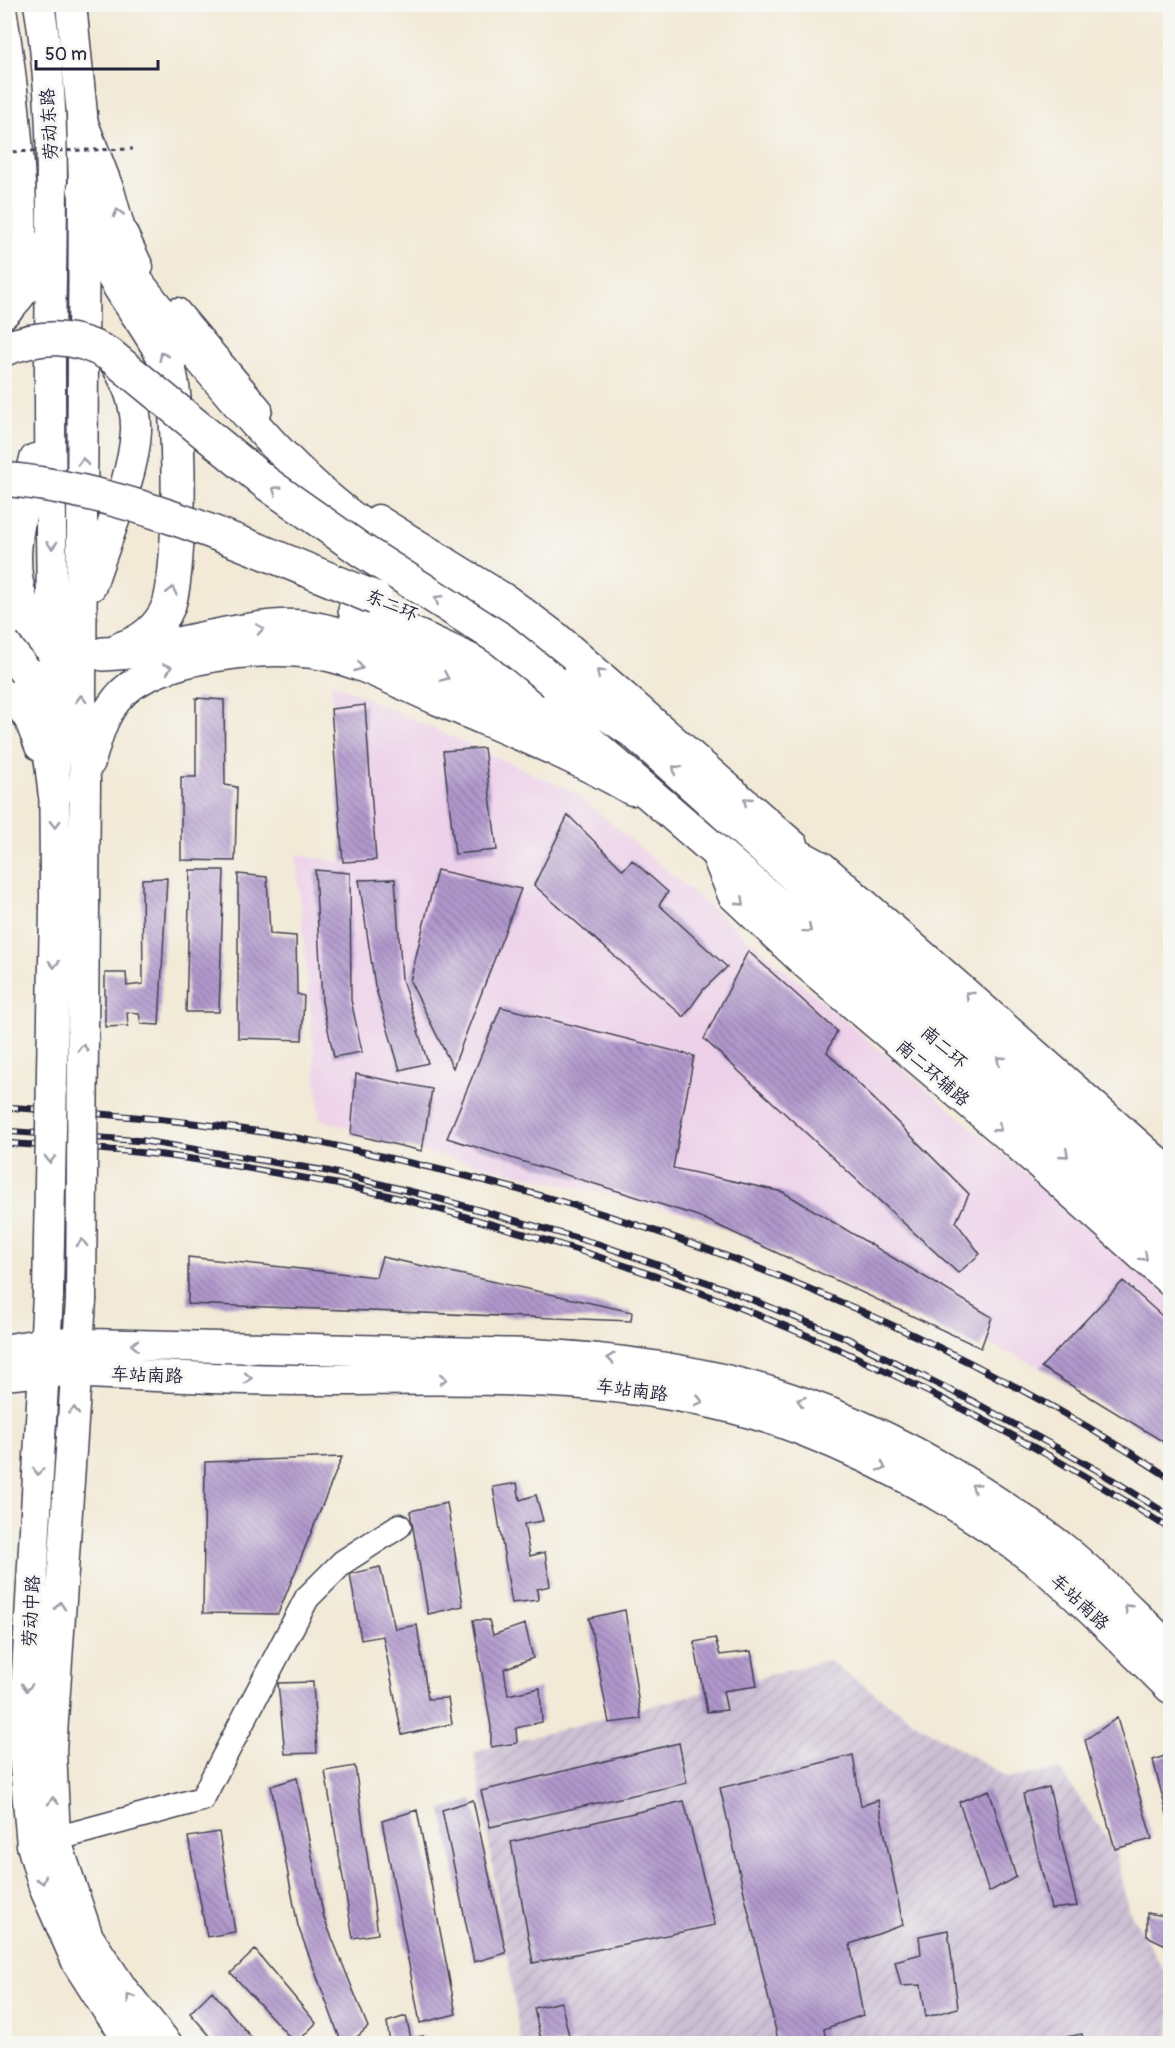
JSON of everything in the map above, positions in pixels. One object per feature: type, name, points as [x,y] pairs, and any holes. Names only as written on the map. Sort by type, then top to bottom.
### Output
[{"type":"highway","points":[[84,189],[111,272],[150,332],[168,367],[175,397],[178,450],[174,584],[168,608],[155,627],[138,641],[103,654],[131,653],[274,627],[308,627],[326,630],[475,689],[618,764]]},
{"type":"highway","points":[[10,349],[55,337],[74,339],[95,346],[110,355],[266,483],[361,550],[502,640],[554,682]]},
{"type":"highway","name":"东二环","points":[[4,479],[96,495],[225,538],[441,625],[554,682],[634,732],[736,821]]},
{"type":"highway","name":"东二环","points":[[4,499],[93,515],[186,543],[445,648],[503,677],[540,699],[618,764],[715,851]]},
{"type":"highway","points":[[4,616],[44,642]]},
{"type":"highway","points":[[4,645],[15,676],[40,699],[46,721],[55,793]]},
{"type":"highway","name":"南二环","points":[[736,821],[970,1033],[1170,1209]]},
{"type":"highway","name":"南二环","points":[[715,851],[810,930],[1170,1245]]},
{"type":"main road","name":"劳动东路","points":[[39,4],[48,92],[51,171]]},
{"type":"main road","points":[[71,4],[82,114],[84,189],[81,695],[86,782]]},
{"type":"main road","points":[[4,313],[17,300],[35,275],[45,242],[51,171]]},
{"type":"main road","points":[[51,171],[50,380],[55,793],[70,905]]},
{"type":"main road","points":[[84,189],[126,267],[283,457],[322,493],[364,525],[478,599],[536,641],[634,732]]},
{"type":"main road","points":[[82,615],[123,490],[136,431],[129,391],[110,355]]},
{"type":"main road","points":[[44,642],[22,614],[14,590],[14,549],[50,380]]},
{"type":"main road","points":[[70,905],[86,782],[104,718],[118,697],[135,684],[164,670],[223,656],[264,651],[326,655],[562,753],[595,769],[677,818]]},
{"type":"main road","points":[[736,821],[822,867],[1170,1173]]},
{"type":"main road","name":"南二环辅路","points":[[715,851],[733,895],[806,964],[1008,1136],[1170,1281]]},
{"type":"main road","name":"劳动中路","points":[[70,905],[23,1745],[43,1842],[88,1936],[123,1990],[166,2043]]},
{"type":"main road","name":"劳动中路","points":[[70,905],[81,1301],[43,1842],[44,1887],[78,1964],[106,2008],[134,2043]]},
{"type":"main road","name":"车站南路","points":[[4,1350],[44,1357],[78,1358],[191,1346],[599,1357],[662,1365],[769,1390],[862,1426],[965,1480],[1064,1548],[1170,1648]]},
{"type":"main road","name":"车站南路","points":[[4,1375],[44,1357]]},
{"type":"main road","name":"车站南路","points":[[78,1358],[189,1377],[477,1379],[641,1389],[694,1399],[760,1417],[802,1430],[858,1455],[915,1484],[988,1528],[1050,1573],[1170,1688]]},
{"type":"street","points":[[4,9],[24,209],[23,246],[11,287]]},
{"type":"street","points":[[82,114],[112,190],[122,226],[135,259],[154,285],[211,348],[297,456],[358,505],[510,599],[557,634],[822,867]]},
{"type":"street","points":[[11,287],[35,240],[51,171]]},
{"type":"street","points":[[43,1842],[202,1800],[307,1598],[343,1562],[399,1526]]},
{"type":"path","points":[[4,152],[133,149]]},
{"type":"shaded area","points":[[331,682],[575,793],[1129,1260],[1170,1299],[1170,1446],[1041,1367],[698,1216],[422,1151],[320,1119],[296,855],[343,862]]},
{"type":"shaded area","points":[[828,1660],[915,1722],[1008,1778],[1060,1770],[1115,1849],[1128,1909],[1170,1980],[1170,2043],[521,2043],[474,1752]]},
{"type":"building","points":[[196,698],[224,700],[225,785],[237,787],[235,861],[181,860],[181,777],[196,777]]},
{"type":"building","points":[[365,705],[376,860],[343,862],[331,709]]},
{"type":"building","points":[[484,748],[497,850],[455,854],[443,751]]},
{"type":"building","points":[[568,815],[623,870],[632,860],[668,892],[659,905],[727,967],[703,990],[684,1017],[534,885]]},
{"type":"building","points":[[190,870],[224,870],[219,1012],[186,1012]]},
{"type":"building","points":[[315,870],[350,873],[351,1000],[362,1052],[334,1057],[322,1002]]},
{"type":"building","points":[[437,870],[521,889],[453,1068],[410,981]]},
{"type":"building","points":[[238,874],[267,877],[270,934],[296,936],[297,994],[304,996],[302,1040],[238,1038]]},
{"type":"building","points":[[167,878],[159,1025],[141,1024],[139,1013],[127,1012],[128,1026],[105,1027],[105,973],[126,973],[127,986],[143,984],[142,879]]},
{"type":"building","points":[[395,879],[402,979],[428,1063],[400,1070],[375,986],[359,880]]},
{"type":"building","points":[[748,951],[837,1031],[827,1052],[969,1194],[956,1222],[980,1254],[958,1273],[704,1039]]},
{"type":"building","points":[[501,1007],[694,1056],[673,1168],[783,1192],[992,1317],[981,1348],[698,1216],[447,1138]]},
{"type":"building","points":[[356,1074],[432,1089],[422,1151],[351,1134]]},
{"type":"building","points":[[188,1257],[376,1277],[382,1257],[632,1312],[631,1321],[188,1304]]},
{"type":"building","points":[[1123,1281],[1170,1323],[1170,1446],[1041,1367]]},
{"type":"building","points":[[342,1457],[278,1614],[203,1613],[205,1462]]},
{"type":"building","points":[[517,1483],[520,1500],[536,1495],[543,1521],[524,1524],[530,1556],[545,1552],[550,1586],[537,1589],[538,1600],[512,1603],[493,1487]]},
{"type":"building","points":[[447,1503],[463,1606],[428,1614],[410,1511]]},
{"type":"building","points":[[380,1567],[395,1629],[417,1625],[428,1699],[448,1698],[452,1724],[402,1735],[383,1636],[361,1640],[350,1574]]},
{"type":"building","points":[[625,1610],[641,1719],[609,1723],[589,1618]]},
{"type":"building","points":[[473,1620],[489,1620],[493,1635],[525,1624],[533,1658],[504,1669],[508,1695],[540,1688],[542,1722],[516,1728],[517,1743],[491,1747],[491,1727]]},
{"type":"building","points":[[715,1638],[720,1655],[751,1651],[757,1686],[723,1691],[727,1710],[707,1712],[694,1642]]},
{"type":"building","points":[[313,1682],[317,1753],[285,1754],[278,1683]]},
{"type":"building","points":[[1117,1718],[1152,1839],[1115,1849],[1085,1740]]},
{"type":"building","points":[[679,1743],[687,1783],[490,1827],[481,1791]]},
{"type":"building","points":[[1170,1754],[1170,1826],[1153,1760]]},
{"type":"building","points":[[853,1755],[861,1806],[878,1800],[903,1925],[850,1944],[863,2015],[824,2029],[826,2043],[779,2044],[720,1788]]},
{"type":"building","points":[[355,1766],[378,1934],[353,1938],[325,1771]]},
{"type":"building","points":[[297,1778],[324,1918],[368,2027],[349,2044],[342,2044],[298,1926],[271,1786]]},
{"type":"building","points":[[1049,1787],[1077,1906],[1051,1909],[1023,1794]]},
{"type":"building","points":[[989,1790],[1016,1877],[989,1892],[959,1802]]},
{"type":"building","points":[[473,1800],[506,1953],[474,1962],[442,1810]]},
{"type":"building","points":[[684,1801],[715,1925],[533,1963],[511,1842]]},
{"type":"building","points":[[417,1810],[456,2014],[420,2023],[382,1821]]},
{"type":"building","points":[[219,1832],[235,1932],[207,1937],[188,1837]]},
{"type":"building","points":[[1168,1902],[1170,1902],[1170,1947],[1147,1936],[1147,1913],[1164,1916]]},
{"type":"building","points":[[948,1930],[958,2008],[926,2017],[921,1985],[901,1986],[895,1961],[921,1954],[919,1936]]},
{"type":"building","points":[[255,1950],[316,2023],[296,2044],[231,1973]]},
{"type":"building","points":[[212,1991],[257,2044],[217,2044],[190,2013]]},
{"type":"building","points":[[561,2002],[571,2044],[542,2044],[534,2008]]},
{"type":"building","points":[[406,2016],[411,2039],[423,2036],[425,2044],[390,2044],[387,2022]]},
{"type":"building","points":[[1082,2034],[1084,2044],[1038,2044],[1038,2042]]},
{"type":"railway","points":[[4,1107],[93,1113],[283,1135],[411,1163],[610,1216],[708,1249],[899,1328],[992,1374],[1082,1424],[1170,1478]]},
{"type":"railway","points":[[4,1131],[144,1141],[327,1171],[433,1197],[598,1244],[723,1288],[846,1338],[974,1402],[1097,1470],[1170,1516]]},
{"type":"railway","points":[[4,1143],[158,1155],[344,1185],[438,1209],[595,1256],[681,1286],[850,1355],[1013,1436],[1170,1529]]}]
